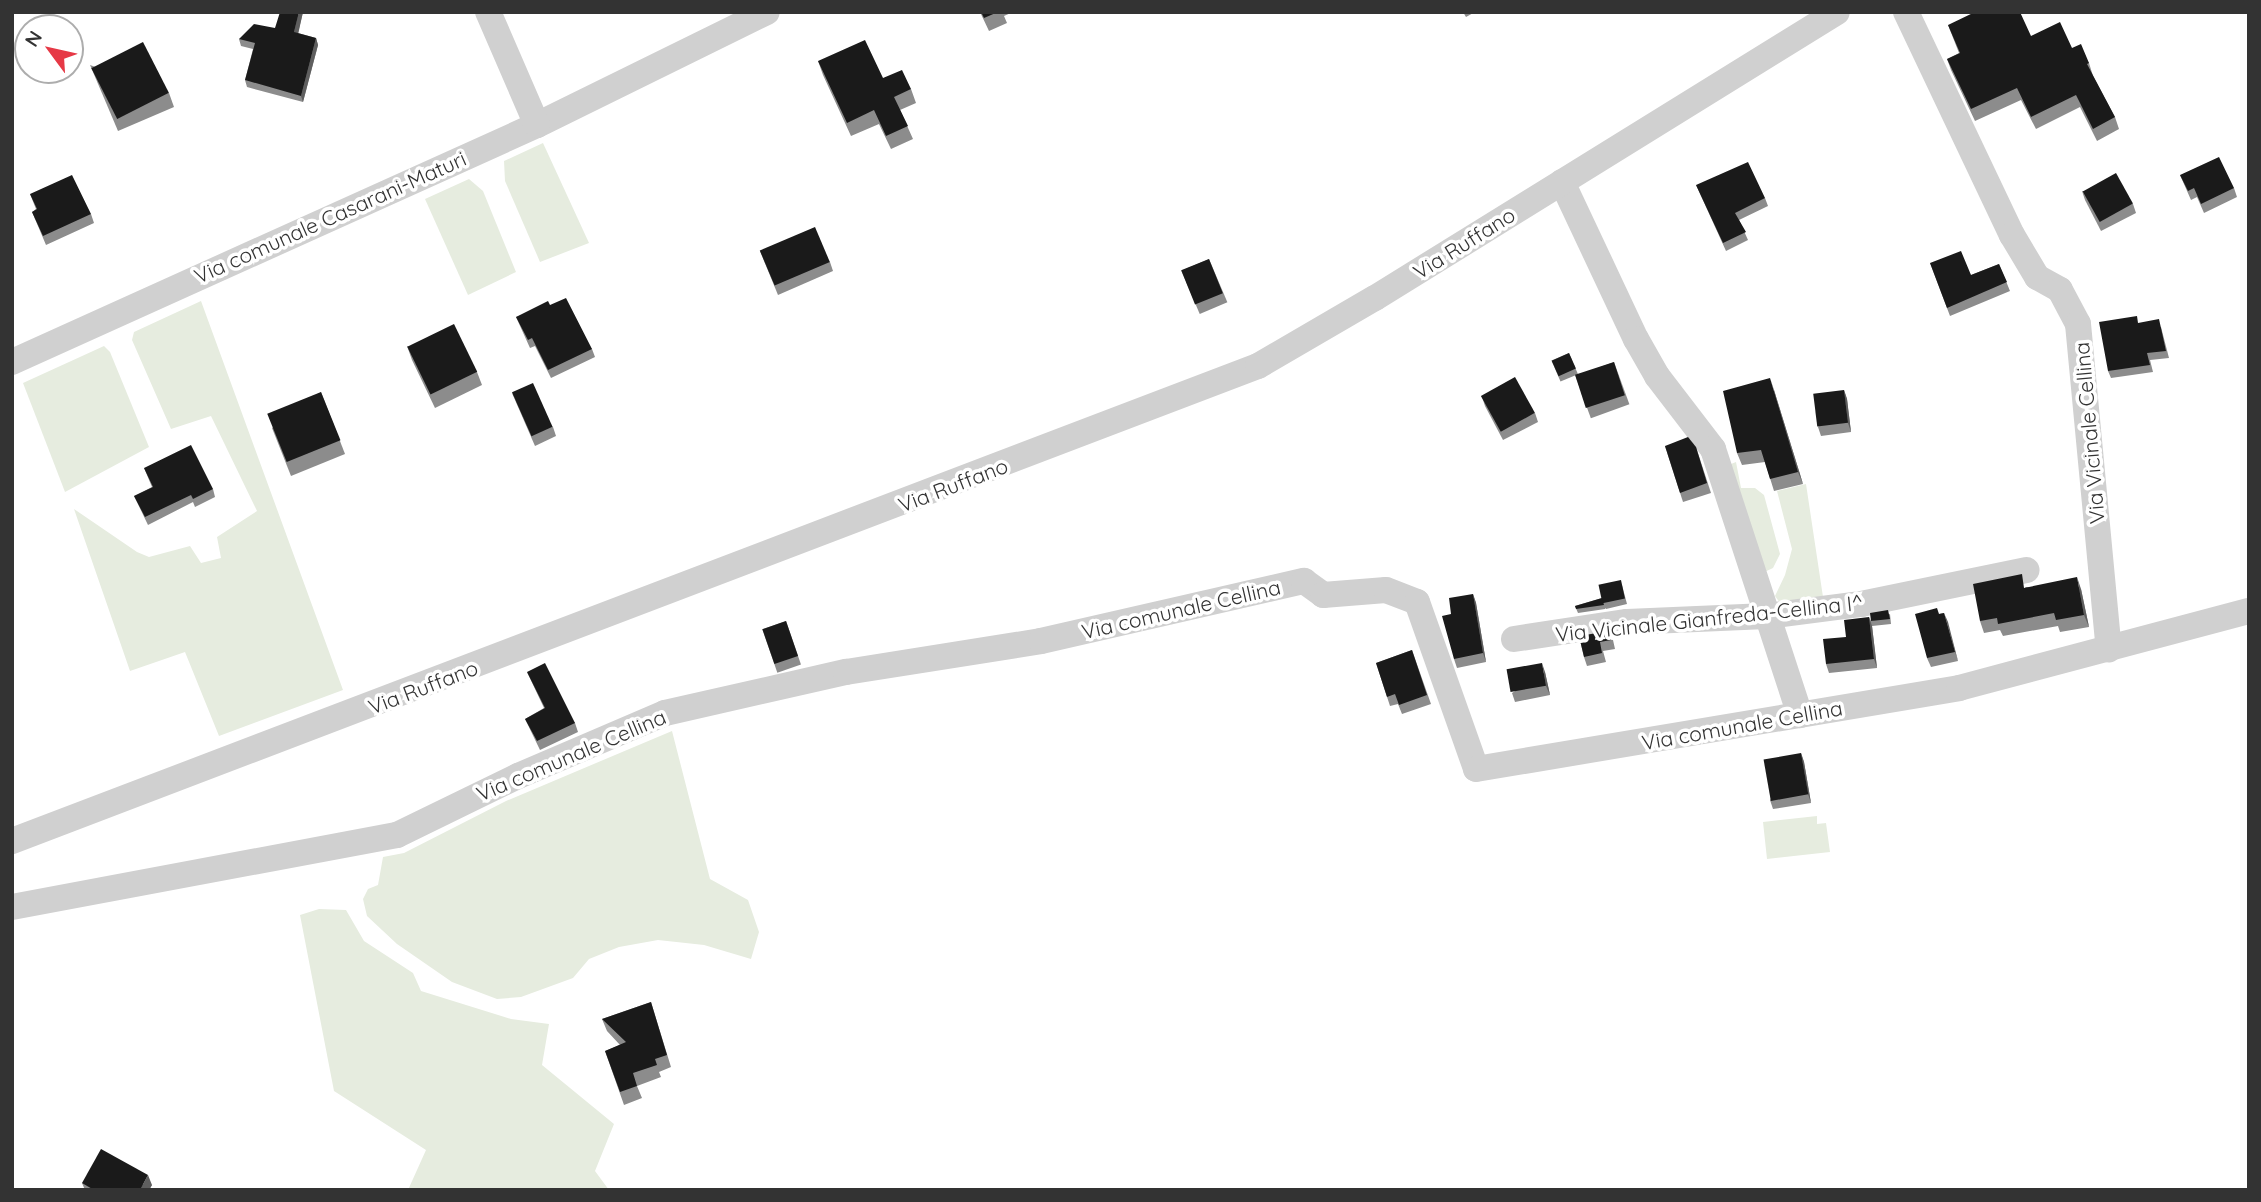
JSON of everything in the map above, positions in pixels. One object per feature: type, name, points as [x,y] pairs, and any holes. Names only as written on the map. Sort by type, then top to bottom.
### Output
[{"type":"street","points":[[488,12],[537,125]]},
{"type":"street","name":"Via comunale Casarani-Maturi","points":[[12,362],[537,125],[767,12]]},
{"type":"street","name":"Via Ruffano","points":[[12,841],[1258,366],[1375,298],[1837,12]]},
{"type":"street","name":"Via Vicinale Cellina","points":[[1906,12],[2011,235],[2037,277],[2060,290],[2078,324],[2109,650]]},
{"type":"street","points":[[1562,182],[1650,364],[1713,449],[1800,715]]},
{"type":"street","name":"Via Vicinale Gianfreda-Cellina I^","points":[[1514,639],[1627,622],[1767,617],[1861,604],[2027,570]]},
{"type":"street","name":"Via comunale Cellina","points":[[12,907],[397,835],[518,776],[666,713],[846,672],[1041,641],[1304,581],[1323,595],[1386,590],[1417,602],[1476,769],[1959,688],[2249,611]]},
{"type":"shaded area","points":[[543,143],[589,243],[540,262],[505,181],[504,161]]},
{"type":"shaded area","points":[[469,179],[483,191],[516,272],[468,295],[425,199]]},
{"type":"shaded area","points":[[201,301],[343,690],[219,736],[185,652],[130,671],[74,509],[137,552],[149,557],[190,546],[201,563],[221,558],[217,537],[257,511],[211,416],[171,429],[132,340],[134,332]]},
{"type":"shaded area","points":[[104,346],[110,352],[149,447],[65,492],[23,383]]},
{"type":"shaded area","points":[[1736,462],[1741,488],[1755,488],[1764,495],[1780,554],[1773,568],[1758,575],[1726,466]]},
{"type":"shaded area","points":[[1806,484],[1823,597],[1780,603],[1775,596],[1785,575],[1792,549],[1777,491]]},
{"type":"shaded area","points":[[672,731],[710,879],[748,900],[759,932],[751,959],[704,945],[658,940],[619,947],[589,959],[573,978],[521,997],[497,999],[452,982],[397,944],[367,916],[363,899],[368,889],[378,885],[383,857],[404,853],[506,801]]},
{"type":"shaded area","points":[[1817,816],[1817,824],[1826,823],[1830,852],[1767,859],[1763,822]]},
{"type":"shaded area","points":[[319,909],[346,910],[364,941],[413,973],[421,991],[511,1019],[549,1024],[542,1065],[614,1124],[595,1171],[609,1190],[408,1190],[426,1150],[334,1091],[300,915]]},
{"type":"building","points":[[280,12],[299,12],[294,32],[316,38],[301,96],[245,80],[255,43],[239,39],[254,24],[275,28]]},
{"type":"building","points":[[981,12],[998,12],[984,18]]},
{"type":"building","points":[[1975,12],[2020,12],[2031,36],[2060,22],[2072,48],[2081,44],[2089,63],[2087,64],[2115,117],[2093,129],[2076,95],[2031,117],[2017,88],[1971,109],[1947,59],[1960,53],[1948,25]]},
{"type":"building","points":[[865,40],[883,78],[902,70],[911,89],[894,97],[908,126],[886,136],[874,110],[847,123],[818,61]]},
{"type":"building","points":[[143,42],[169,93],[117,119],[91,68]]},
{"type":"building","points":[[2219,157],[2234,188],[2201,204],[2194,188],[2188,191],[2180,175]]},
{"type":"building","points":[[1748,162],[1765,198],[1735,213],[1746,232],[1723,243],[1696,185]]},
{"type":"building","points":[[2116,173],[2133,204],[2100,222],[2083,191]]},
{"type":"building","points":[[72,175],[91,214],[43,236],[32,212],[37,209],[30,194]]},
{"type":"building","points":[[815,227],[830,262],[775,285],[760,250]]},
{"type":"building","points":[[1961,251],[1971,275],[1999,264],[2007,282],[1947,308],[1930,263]]},
{"type":"building","points":[[1209,259],[1223,293],[1195,305],[1181,270]]},
{"type":"building","points":[[566,298],[592,349],[548,370],[532,338],[528,340],[516,317],[548,301],[550,305]]},
{"type":"building","points":[[2137,316],[2138,323],[2159,319],[2166,351],[2147,353],[2150,365],[2108,371],[2099,322]]},
{"type":"building","points":[[454,324],[477,372],[430,394],[407,347]]},
{"type":"building","points":[[1569,353],[1576,369],[1559,376],[1552,361]]},
{"type":"building","points":[[1614,362],[1625,395],[1586,408],[1575,375]]},
{"type":"building","points":[[1515,377],[1535,413],[1501,432],[1481,396]]},
{"type":"building","points":[[1770,378],[1798,472],[1770,479],[1761,450],[1737,453],[1723,391]]},
{"type":"building","points":[[533,383],[553,427],[532,436],[512,392]]},
{"type":"building","points":[[1844,390],[1848,423],[1817,427],[1813,394]]},
{"type":"building","points":[[321,392],[340,440],[287,462],[267,414]]},
{"type":"building","points":[[1688,437],[1696,447],[1707,483],[1680,493],[1665,446]]},
{"type":"building","points":[[191,445],[213,489],[193,499],[191,495],[145,517],[134,496],[153,487],[144,468]]},
{"type":"building","points":[[2022,574],[2024,588],[2077,577],[2084,615],[2056,620],[2054,613],[1998,624],[1997,618],[1980,621],[1973,584]]},
{"type":"building","points":[[1621,580],[1625,599],[1602,603],[1599,585]]},
{"type":"building","points":[[1473,594],[1483,653],[1454,659],[1442,616],[1451,614],[1449,598]]},
{"type":"building","points":[[1602,598],[1604,605],[1576,609],[1575,606]]},
{"type":"building","points":[[1937,608],[1939,614],[1944,613],[1955,652],[1927,658],[1915,614]]},
{"type":"building","points":[[1888,610],[1890,619],[1871,621],[1870,613]]},
{"type":"building","points":[[1869,617],[1874,659],[1826,664],[1823,639],[1846,637],[1844,620]]},
{"type":"building","points":[[786,621],[798,656],[774,664],[762,629]]},
{"type":"building","points":[[1609,631],[1611,640],[1600,642],[1602,653],[1584,657],[1579,636]]},
{"type":"building","points":[[1412,650],[1427,695],[1399,705],[1395,694],[1387,697],[1376,663]]},
{"type":"building","points":[[545,663],[575,723],[537,741],[525,719],[545,708],[527,672]]},
{"type":"building","points":[[1542,663],[1546,686],[1511,692],[1507,669]]},
{"type":"building","points":[[1801,753],[1808,794],[1771,801],[1764,760]]},
{"type":"building","points":[[651,1002],[667,1055],[655,1059],[657,1065],[633,1073],[637,1086],[620,1092],[605,1051],[626,1042],[602,1019]]},
{"type":"building","points":[[101,1149],[148,1175],[140,1190],[94,1190],[82,1183]]}]
